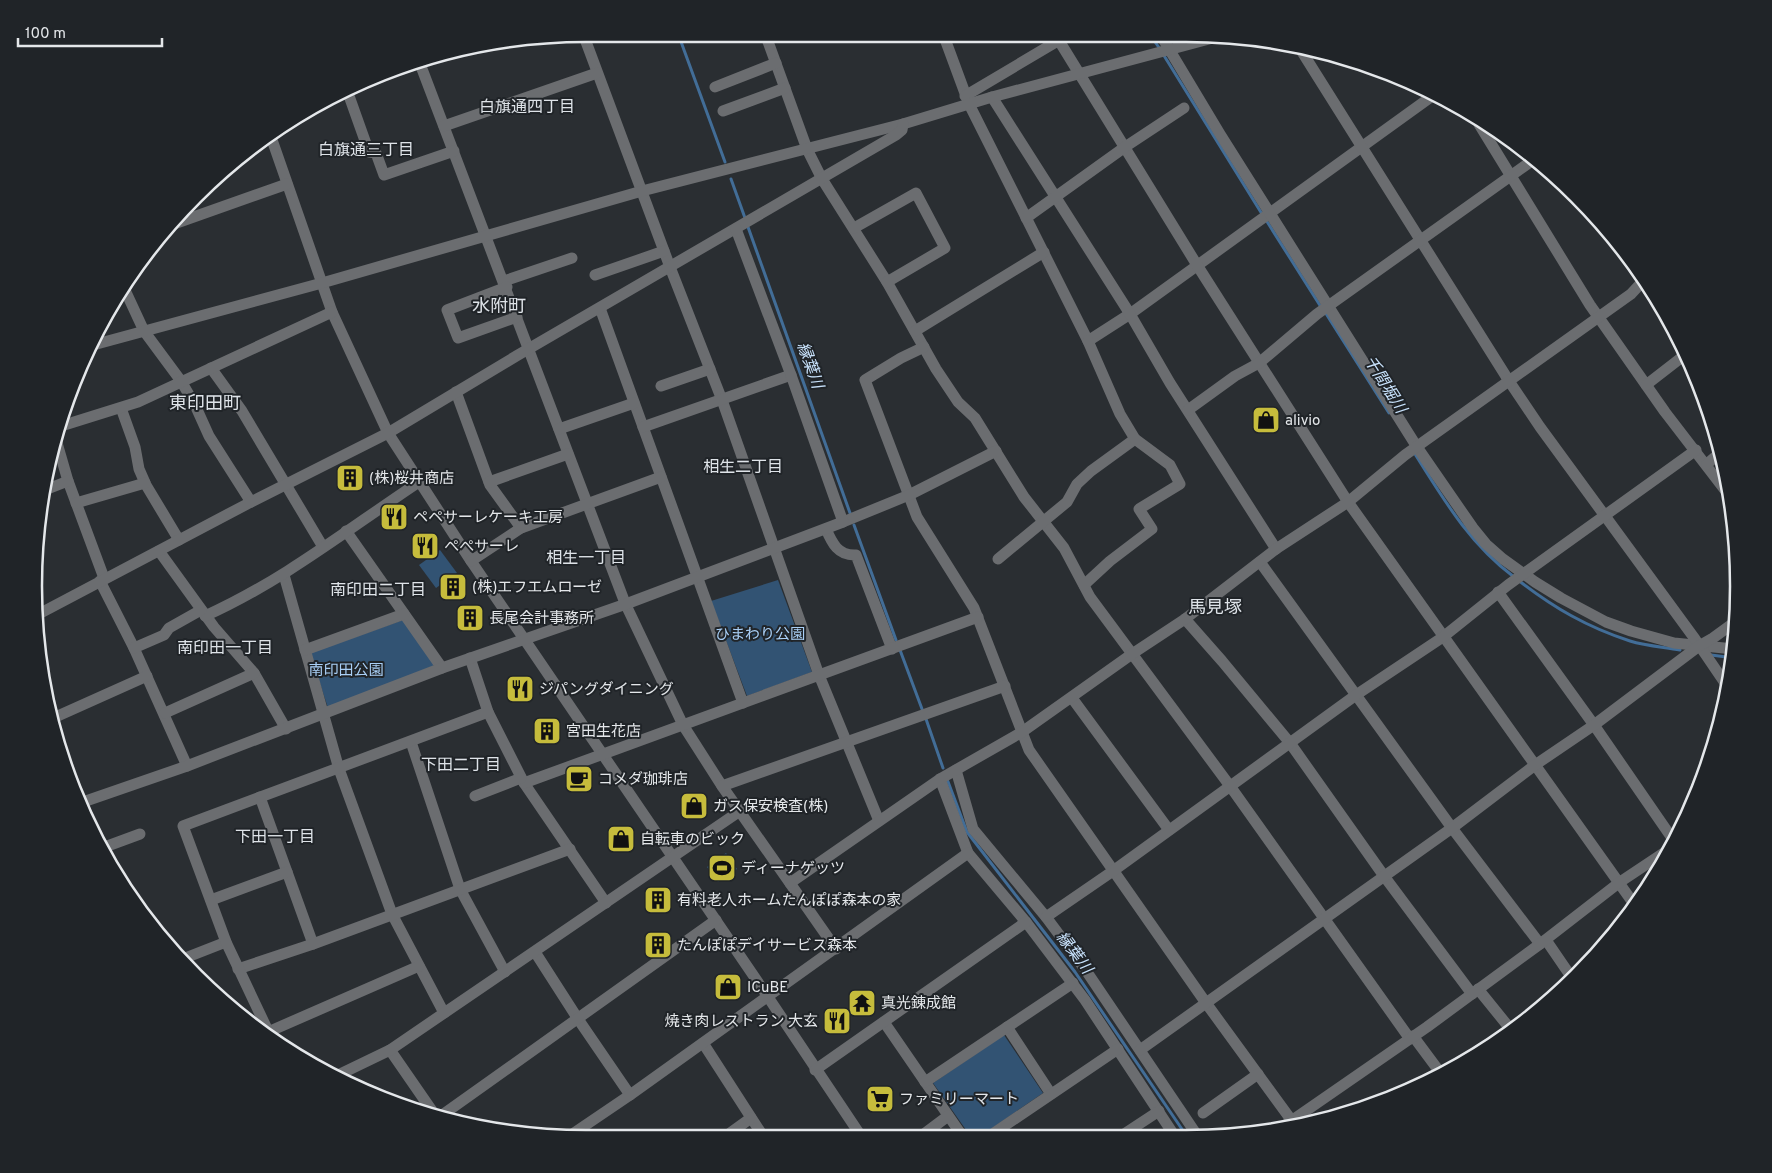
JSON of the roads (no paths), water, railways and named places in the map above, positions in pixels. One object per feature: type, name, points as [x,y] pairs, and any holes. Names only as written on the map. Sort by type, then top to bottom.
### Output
[{"type":"street","points":[[585,42],[722,400],[819,675],[848,741],[879,821]]},
{"type":"street","points":[[768,42],[807,149],[822,178],[887,282],[936,369],[958,402],[975,418],[1024,497],[1064,548],[1090,597],[1230,786],[1411,1038],[1437,1069]]},
{"type":"street","points":[[946,42],[967,100],[1088,342],[1120,414],[1136,439],[1170,465],[1180,484],[1139,509],[1152,528],[1110,561],[1084,585]]},
{"type":"street","points":[[101,343],[322,283],[642,191],[903,124],[967,100],[1054,42]]},
{"type":"street","points":[[1061,42],[1197,265],[1348,502],[1631,899]]},
{"type":"street","points":[[1163,42],[1164,51],[1220,134],[1265,215],[1412,450],[1486,544],[1522,575],[1606,622],[1674,643],[1726,648]]},
{"type":"street","points":[[967,100],[992,97],[1194,42]]},
{"type":"street","points":[[1305,56],[1509,381],[1540,427],[1606,515],[1722,678]]},
{"type":"street","points":[[715,87],[776,63]]},
{"type":"street","points":[[422,68],[626,604],[683,725],[722,786],[836,948]]},
{"type":"street","points":[[444,126],[597,73]]},
{"type":"street","points":[[723,111],[785,88]]},
{"type":"street","points":[[350,97],[369,152],[376,153],[384,175],[454,151]]},
{"type":"street","points":[[992,97],[1276,549]]},
{"type":"street","points":[[1088,342],[1130,314],[1427,100]]},
{"type":"street","points":[[1026,218],[1125,147],[1184,108]]},
{"type":"street","points":[[43,611],[251,502],[388,433],[896,135],[902,130],[903,124]]},
{"type":"street","points":[[1483,131],[1599,318],[1646,385],[1719,482]]},
{"type":"street","points":[[273,142],[332,312],[388,433],[471,561],[857,1130]]},
{"type":"street","points":[[1188,410],[1235,376],[1259,363],[1324,309],[1528,164]]},
{"type":"street","points":[[184,220],[287,184]]},
{"type":"street","points":[[854,228],[916,192],[945,248],[887,282]]},
{"type":"street","points":[[736,229],[791,375],[843,522]]},
{"type":"street","points":[[595,275],[664,251]]},
{"type":"street","points":[[915,331],[1044,252]]},
{"type":"street","points":[[517,317],[458,338],[447,310],[505,284],[572,258]]},
{"type":"street","points":[[790,883],[940,779],[1022,732],[1185,619],[1276,549],[1348,502],[1412,450],[1599,318],[1631,294],[1639,285]]},
{"type":"street","points":[[127,295],[144,331],[181,381],[195,405],[209,436],[251,502]]},
{"type":"street","points":[[600,308],[743,703]]},
{"type":"street","points":[[67,424],[122,408],[332,312]]},
{"type":"street","points":[[924,347],[901,358],[865,380],[917,517],[928,537],[962,587],[978,618],[1029,750],[1206,1003],[1291,1120]]},
{"type":"street","points":[[1646,385],[1679,359]]},
{"type":"street","points":[[211,368],[242,411],[324,548]]},
{"type":"street","points":[[662,386],[710,369]]},
{"type":"street","points":[[643,427],[791,375]]},
{"type":"street","points":[[456,392],[489,482],[521,528]]},
{"type":"street","points":[[559,429],[634,403]]},
{"type":"street","points":[[122,408],[145,483],[179,540]]},
{"type":"street","points":[[998,559],[1067,502],[1078,484],[1091,471],[1136,439]]},
{"type":"street","points":[[1046,917],[1113,871],[1356,695],[1443,637],[1503,589],[1696,450]]},
{"type":"street","points":[[87,801],[188,766],[442,668],[626,604],[826,529],[909,495],[996,451]]},
{"type":"street","points":[[60,452],[102,580],[188,766]]},
{"type":"street","points":[[489,482],[568,454]]},
{"type":"street","points":[[1707,464],[1714,458]]},
{"type":"street","points":[[471,561],[521,528],[661,477]]},
{"type":"street","points":[[52,487],[68,481]]},
{"type":"street","points":[[134,648],[164,635],[169,628],[203,613],[239,601],[284,575],[419,482]]},
{"type":"street","points":[[76,503],[145,483]]},
{"type":"street","points":[[826,529],[831,542],[837,549],[844,554],[856,555],[892,649]]},
{"type":"street","points":[[346,531],[442,668]]},
{"type":"street","points":[[159,551],[203,613],[254,673],[286,729]]},
{"type":"street","points":[[1260,562],[1452,828],[1568,973]]},
{"type":"street","points":[[284,575],[339,769],[392,914],[444,1012]]},
{"type":"street","points":[[1503,589],[1669,834]]},
{"type":"street","points":[[305,650],[404,614]]},
{"type":"street","points":[[475,796],[603,754],[978,618]]},
{"type":"street","points":[[1185,619],[1290,743],[1384,876],[1475,992],[1507,1025]]},
{"type":"street","points":[[1140,1050],[1452,828],[1699,646],[1728,627]]},
{"type":"street","points":[[470,658],[488,712],[523,780],[606,903]]},
{"type":"street","points":[[164,713],[254,673]]},
{"type":"street","points":[[58,716],[147,676]]},
{"type":"street","points":[[722,786],[1005,686]]},
{"type":"street","points":[[1072,698],[1168,830]]},
{"type":"street","points":[[265,1026],[226,942],[184,826],[488,712]]},
{"type":"street","points":[[411,742],[460,889],[505,972]]},
{"type":"street","points":[[956,770],[973,829],[1046,917],[1087,972],[1194,1130]]},
{"type":"street","points":[[940,779],[968,853],[1026,922],[1073,984],[1171,1130]]},
{"type":"street","points":[[260,797],[313,944]]},
{"type":"street","points":[[343,1073],[390,1050],[740,812]]},
{"type":"street","points":[[109,846],[140,834]]},
{"type":"street","points":[[238,969],[313,944],[570,849]]},
{"type":"street","points":[[580,1130],[968,853]]},
{"type":"street","points":[[1294,1119],[1475,992],[1620,882],[1658,857]]},
{"type":"street","points":[[211,900],[288,872]]},
{"type":"street","points":[[446,1112],[578,1020],[716,920]]},
{"type":"street","points":[[815,1070],[1026,922]]},
{"type":"street","points":[[188,957],[226,942]]},
{"type":"street","points":[[535,952],[578,1020],[630,1095]]},
{"type":"street","points":[[273,1031],[419,966]]},
{"type":"street","points":[[925,1082],[1073,984]]},
{"type":"street","points":[[884,1022],[958,1130]]},
{"type":"street","points":[[1007,1027],[1051,1094]]},
{"type":"street","points":[[703,1043],[759,1130]]},
{"type":"street","points":[[998,1130],[1118,1049]]},
{"type":"street","points":[[390,1050],[429,1107]]},
{"type":"street","points":[[1203,1113],[1258,1074]]},
{"type":"street","points":[[1130,1130],[1159,1111]]},
{"type":"street","points":[[928,1130],[948,1116]]},
{"type":"street","points":[[735,1130],[752,1118]]},
{"type":"waterway","name":"縁葉川","points":[[681,42],[725,162]]},
{"type":"waterway","name":"千間堀川","points":[[1155,42],[1160,49]]},
{"type":"waterway","name":"千間堀川","points":[[1163,54],[1262,214]]},
{"type":"waterway","name":"縁葉川","points":[[731,179],[745,218]]},
{"type":"waterway","name":"千間堀川","points":[[1266,220],[1321,307]]},
{"type":"waterway","name":"縁葉川","points":[[748,227],[850,513]]},
{"type":"waterway","name":"千間堀川","points":[[1325,312],[1389,413]]},
{"type":"waterway","name":"千間堀川","points":[[1415,454],[1447,504],[1471,535],[1498,564],[1514,577]]},
{"type":"waterway","name":"縁葉川","points":[[854,525],[896,640]]},
{"type":"waterway","name":"千間堀川","points":[[1518,580],[1558,608],[1599,630],[1636,643],[1680,650]]},
{"type":"waterway","name":"縁葉川","points":[[900,650],[922,709]]},
{"type":"waterway","name":"千間堀川","points":[[1711,655],[1725,657]]},
{"type":"waterway","name":"縁葉川","points":[[926,719],[943,768]]},
{"type":"waterway","name":"縁葉川","points":[[947,779],[967,832],[1075,972],[1183,1130]]},
{"type":"place","name":"alivio","points":[[1266,420]]},
{"type":"place","name":"(株)桜井商店","points":[[350,478]]},
{"type":"place","name":"ペペサーレケーキ工房","points":[[394,517]]},
{"type":"place","name":"ぺぺサーレ","points":[[425,546]]},
{"type":"place","name":"(株)エフエムローゼ","points":[[453,587]]},
{"type":"place","name":"長尾会計事務所","points":[[470,618]]},
{"type":"place","name":"ジパングダイニング","points":[[520,689]]},
{"type":"place","name":"宮田生花店","points":[[547,731]]},
{"type":"place","name":"コメダ珈琲店","points":[[579,779]]},
{"type":"place","name":"ガス保安検査(株)","points":[[694,806]]},
{"type":"place","name":"自転車のビック","points":[[621,839]]},
{"type":"place","name":"ディーナゲッツ","points":[[722,868]]},
{"type":"place","name":"有料老人ホームたんぽぽ森本の家","points":[[658,900]]},
{"type":"place","name":"たんぽぽデイサービス森本","points":[[658,945]]},
{"type":"place","name":"ICuBE","points":[[728,987]]},
{"type":"place","name":"真光錬成館","points":[[862,1003]]},
{"type":"place","name":"焼き肉レストラン 大玄","points":[[837,1021]]},
{"type":"place","name":"ファミリーマート","points":[[880,1099]]},
{"type":"district","name":"白旗通四丁目","points":[[527,106]]},
{"type":"district","name":"白旗通三丁目","points":[[366,149]]},
{"type":"district","name":"水附町","points":[[499,306]]},
{"type":"district","name":"東印田町","points":[[205,403]]},
{"type":"district","name":"相生二丁目","points":[[743,466]]},
{"type":"district","name":"相生一丁目","points":[[586,557]]},
{"type":"district","name":"南印田二丁目","points":[[378,589]]},
{"type":"district","name":"馬見塚","points":[[1215,607]]},
{"type":"district","name":"南印田一丁目","points":[[225,647]]},
{"type":"district","name":"下田二丁目","points":[[461,764]]},
{"type":"district","name":"下田一丁目","points":[[275,836]]},
{"type":"park label","name":"ひまわり公園","points":[[760,634]]},
{"type":"park label","name":"南印田公園","points":[[346,670]]}]
